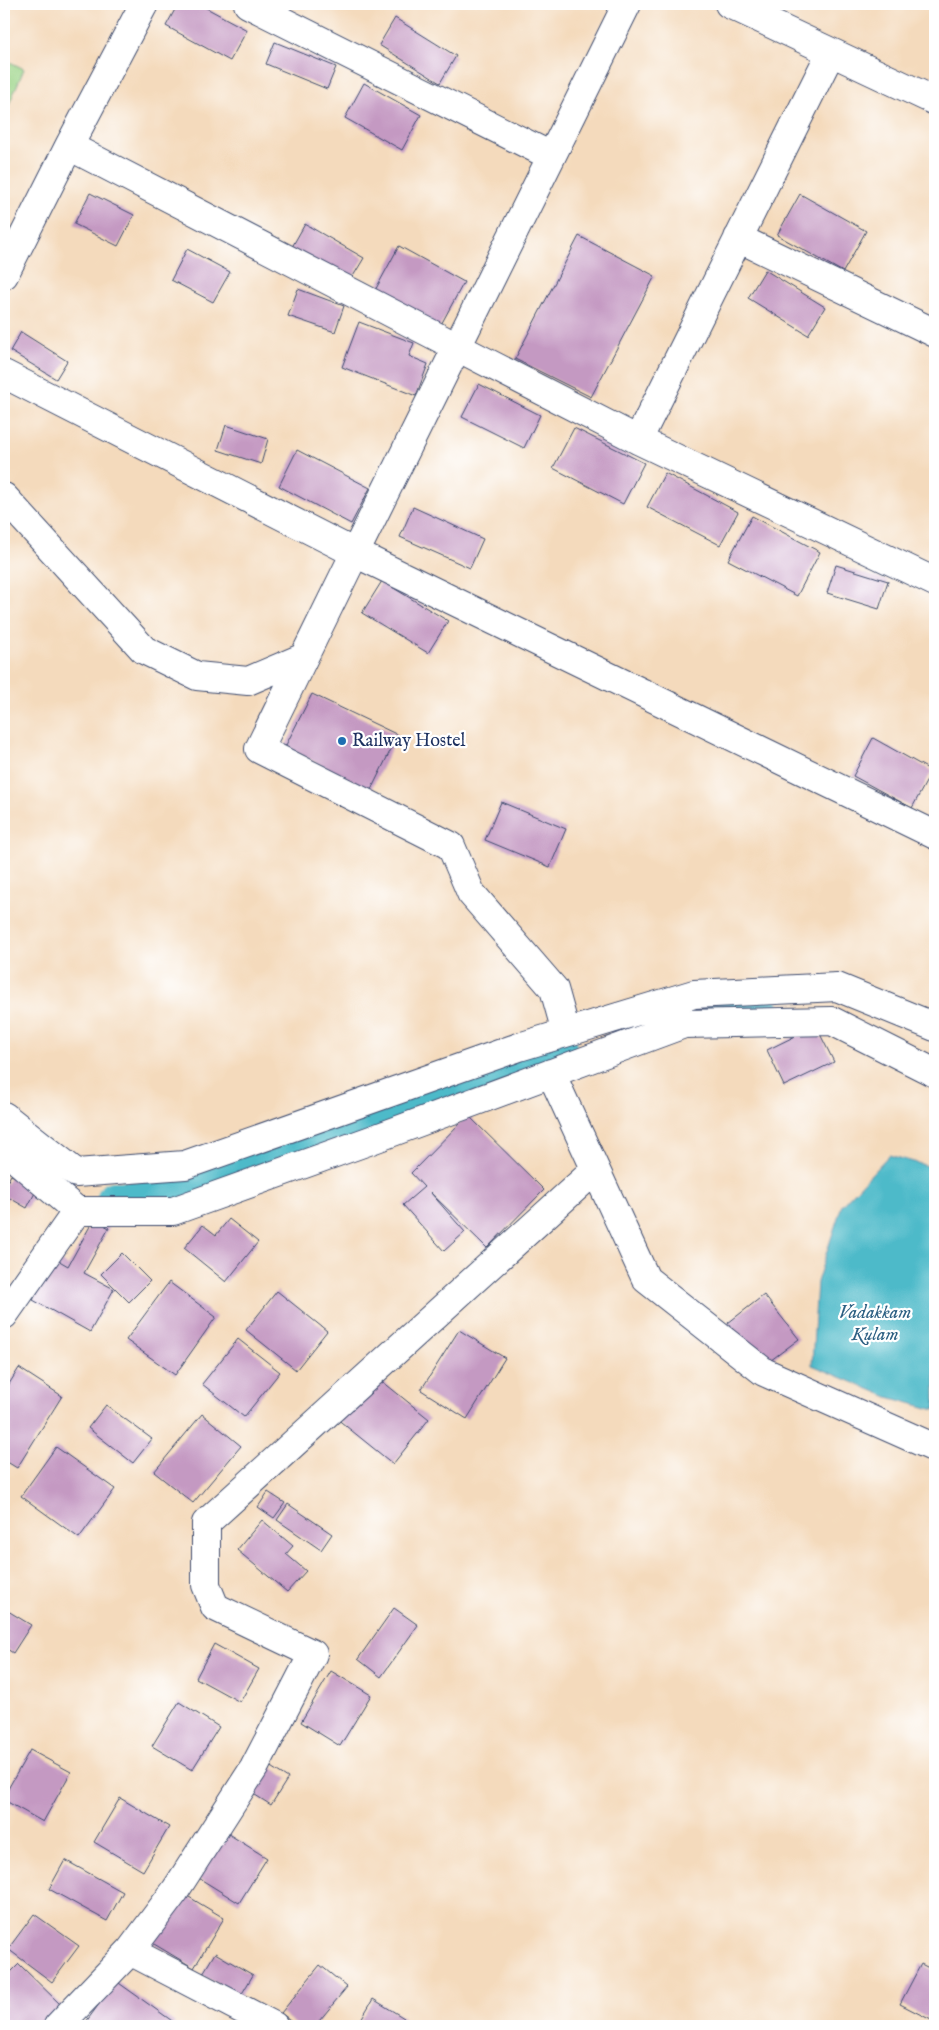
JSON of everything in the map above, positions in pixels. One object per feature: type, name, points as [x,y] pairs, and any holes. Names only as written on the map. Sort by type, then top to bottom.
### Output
[{"type":"street","points":[[4,275],[144,4]]},
{"type":"street","points":[[248,4],[551,156]]},
{"type":"street","points":[[566,1032],[554,989],[472,893],[451,846],[259,749],[627,4]]},
{"type":"street","points":[[729,4],[935,101]]},
{"type":"street","points":[[638,440],[830,52]]},
{"type":"street","points":[[69,146],[638,440],[935,582]]},
{"type":"street","points":[[738,238],[935,333]]},
{"type":"street","points":[[4,374],[355,554],[935,835]]},
{"type":"street","points":[[4,498],[144,650],[197,676],[248,682],[304,657]]},
{"type":"street","points":[[4,1116],[76,1173],[185,1165],[519,1046],[694,994],[837,986],[935,1027]]},
{"type":"street","points":[[4,1149],[77,1211],[173,1211],[684,1024],[832,1021],[935,1073]]},
{"type":"street","points":[[550,1073],[646,1279],[764,1372],[935,1448]]},
{"type":"street","points":[[58,2026],[130,1952],[176,1891],[254,1768],[313,1654],[215,1607],[206,1585],[206,1523],[595,1170]]},
{"type":"street","points":[[4,1316],[77,1211]]},
{"type":"street","points":[[130,1952],[274,2026]]},
{"type":"green space","points":[[4,59],[24,69],[4,116]]},
{"type":"water","name":"Vadakkam Kulam","points":[[889,1155],[935,1168],[935,1410],[888,1397],[812,1365],[817,1282],[842,1205]]},
{"type":"building","points":[[178,4],[199,4],[247,30],[230,61],[166,26]]},
{"type":"building","points":[[395,18],[456,56],[440,83],[379,45]]},
{"type":"building","points":[[275,42],[336,67],[327,89],[266,64]]},
{"type":"building","points":[[364,83],[421,115],[402,150],[345,118]]},
{"type":"building","points":[[90,193],[134,215],[118,246],[74,224]]},
{"type":"building","points":[[800,194],[866,231],[843,272],[777,235]]},
{"type":"building","points":[[305,224],[364,258],[346,288],[288,254]]},
{"type":"building","points":[[579,236],[655,276],[591,397],[515,359]]},
{"type":"building","points":[[399,246],[464,282],[437,332],[372,296]]},
{"type":"building","points":[[187,249],[230,272],[213,302],[171,280]]},
{"type":"building","points":[[765,270],[825,307],[808,335],[748,298]]},
{"type":"building","points":[[298,289],[344,306],[335,332],[288,316]]},
{"type":"building","points":[[359,322],[414,343],[409,356],[428,364],[416,396],[342,367]]},
{"type":"building","points":[[21,332],[67,361],[56,379],[10,351]]},
{"type":"building","points":[[479,384],[540,415],[524,448],[462,417]]},
{"type":"building","points":[[226,425],[268,439],[261,464],[218,450]]},
{"type":"building","points":[[574,428],[644,463],[623,504],[553,468]]},
{"type":"building","points":[[297,450],[370,488],[351,524],[279,486]]},
{"type":"building","points":[[665,473],[738,512],[720,545],[647,507]]},
{"type":"building","points":[[413,507],[483,539],[470,568],[400,537]]},
{"type":"building","points":[[752,516],[820,552],[797,596],[728,560]]},
{"type":"building","points":[[836,565],[888,581],[879,609],[827,593]]},
{"type":"building","points":[[382,581],[448,621],[428,653],[362,613]]},
{"type":"building","name":"Railway Hostel","points":[[312,694],[398,735],[371,790],[285,747]]},
{"type":"building","points":[[873,738],[932,771],[912,808],[853,776]]},
{"type":"building","points":[[501,802],[566,829],[550,867],[485,840]]},
{"type":"building","points":[[816,1026],[834,1062],[784,1086],[767,1050]]},
{"type":"building","points":[[468,1115],[544,1190],[487,1248],[430,1192],[465,1232],[444,1251],[403,1205],[424,1187],[411,1173]]},
{"type":"building","points":[[11,1175],[37,1189],[27,1208],[8,1197],[4,1204],[4,1182],[6,1184]]},
{"type":"building","points":[[94,1219],[109,1228],[84,1273],[114,1289],[90,1332],[33,1300],[56,1259],[68,1266]]},
{"type":"building","points":[[229,1219],[258,1242],[226,1282],[184,1248],[203,1225],[216,1235]]},
{"type":"building","points":[[122,1253],[150,1281],[129,1302],[101,1274]]},
{"type":"building","points":[[169,1282],[216,1317],[175,1375],[126,1340]]},
{"type":"building","points":[[277,1291],[327,1331],[296,1370],[246,1330]]},
{"type":"building","points":[[764,1295],[799,1339],[762,1367],[728,1323]]},
{"type":"building","points":[[459,1330],[505,1358],[467,1419],[421,1390]]},
{"type":"building","points":[[238,1339],[280,1372],[244,1417],[202,1384]]},
{"type":"building","points":[[19,1368],[62,1396],[17,1468],[4,1460],[4,1392]]},
{"type":"building","points":[[372,1373],[429,1419],[393,1464],[336,1418]]},
{"type":"building","points":[[106,1405],[152,1439],[133,1463],[88,1428]]},
{"type":"building","points":[[202,1414],[241,1446],[193,1503],[154,1472]]},
{"type":"building","points":[[56,1447],[115,1489],[79,1538],[21,1496]]},
{"type":"building","points":[[268,1492],[285,1503],[274,1518],[258,1507]]},
{"type":"building","points":[[288,1504],[332,1534],[321,1550],[277,1520]]},
{"type":"building","points":[[262,1520],[293,1546],[286,1554],[306,1571],[287,1592],[237,1550]]},
{"type":"building","points":[[394,1608],[418,1625],[381,1677],[358,1659]]},
{"type":"building","points":[[8,1611],[31,1625],[13,1653],[4,1647],[4,1617]]},
{"type":"building","points":[[214,1644],[259,1669],[240,1702],[196,1678]]},
{"type":"building","points":[[331,1671],[371,1695],[340,1746],[301,1722]]},
{"type":"building","points":[[179,1702],[219,1727],[192,1770],[152,1746]]},
{"type":"building","points":[[30,1750],[71,1772],[43,1822],[4,1800],[4,1796]]},
{"type":"building","points":[[269,1766],[288,1778],[271,1805],[252,1793]]},
{"type":"building","points":[[120,1798],[169,1827],[143,1871],[94,1842]]},
{"type":"building","points":[[217,1827],[267,1858],[239,1903],[189,1872]]},
{"type":"building","points":[[65,1860],[123,1892],[107,1921],[49,1889]]},
{"type":"building","points":[[179,1891],[224,1918],[194,1968],[149,1941]]},
{"type":"building","points":[[34,1914],[79,1946],[52,1982],[8,1949]]},
{"type":"building","points":[[215,1953],[253,1975],[240,1997],[202,1975]]},
{"type":"building","points":[[19,1964],[62,2006],[42,2026],[4,2026],[4,1979]]},
{"type":"building","points":[[921,1964],[935,1971],[935,2022],[900,2004]]},
{"type":"building","points":[[320,1965],[347,1987],[315,2026],[298,2026],[281,2013]]},
{"type":"building","points":[[116,1981],[175,2023],[172,2026],[83,2026]]},
{"type":"building","points":[[373,1999],[404,2018],[399,2026],[357,2026]]},
{"type":"waterway","points":[[646,1020],[678,1010],[762,1009]]},
{"type":"waterway","points":[[114,1198],[175,1197],[560,1047]]},
{"type":"place","name":"Railway Hostel","points":[[342,741]]}]
